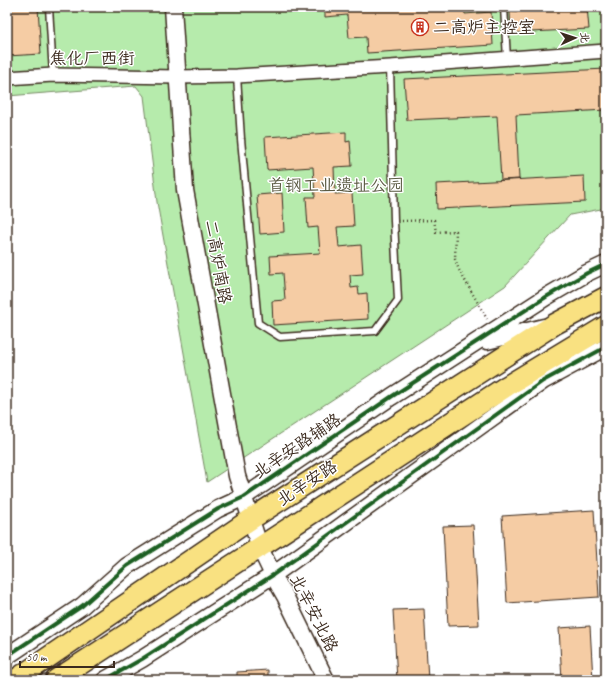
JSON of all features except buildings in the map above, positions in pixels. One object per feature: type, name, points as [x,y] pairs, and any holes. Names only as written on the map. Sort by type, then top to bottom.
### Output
[{"type":"main road","name":"北辛安路","points":[[15,680],[251,519],[555,324],[606,297]]},
{"type":"main road","name":"北辛安路","points":[[56,680],[507,386],[606,326]]},
{"type":"street","name":"二高炉南路","points":[[173,7],[186,190],[237,476],[251,519]]},
{"type":"street","name":"焦化厂西街","points":[[7,78],[53,75],[177,77],[237,76],[390,67],[606,51]]},
{"type":"street","name":"北辛安路辅路","points":[[7,656],[82,606],[127,566],[218,509],[244,497],[391,397],[546,297],[587,273],[606,264]]},
{"type":"street","points":[[472,345],[555,324]]},
{"type":"street","points":[[105,680],[142,659],[272,575],[543,381],[606,347]]},
{"type":"street","points":[[507,386],[543,381]]},
{"type":"street","name":"北辛安北路","points":[[251,519],[260,548],[272,575],[285,596],[326,680]]},
{"type":"lane","points":[[49,7],[53,75]]},
{"type":"lane","points":[[504,7],[507,59]]},
{"type":"lane","points":[[237,76],[258,323],[280,337],[375,331],[398,300],[394,221],[390,67]]},
{"type":"path","points":[[394,221],[434,220],[436,232],[456,231],[455,259],[459,270],[494,331]]},
{"type":"green space","name":"首钢工业遗址公园","points":[[7,7],[606,7],[606,208],[570,215],[505,286],[207,482],[157,202],[144,96],[136,86],[7,96]]},
{"type":"cycle path","points":[[7,656],[82,606],[127,566],[218,509],[244,497],[391,397],[546,297],[587,273],[606,264]]},
{"type":"cycle path","points":[[105,680],[142,659],[273,575],[543,381],[606,347]]},
{"type":"place","name":"二高炉主控室","points":[[420,27]]}]
